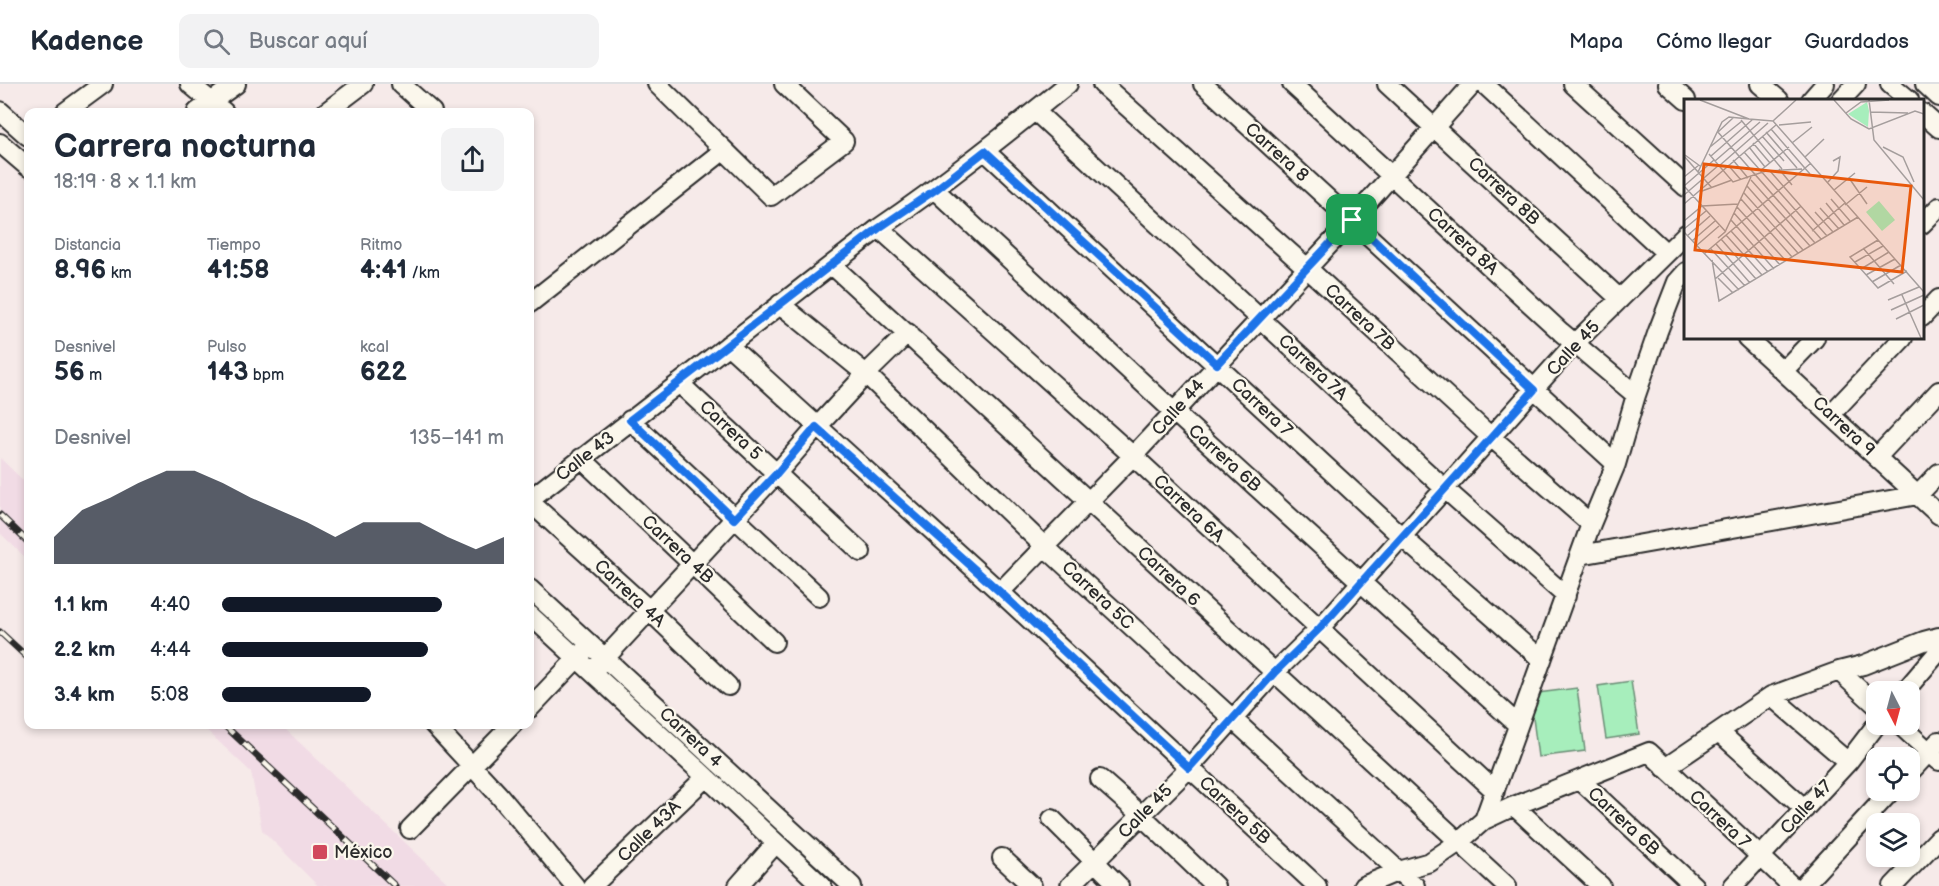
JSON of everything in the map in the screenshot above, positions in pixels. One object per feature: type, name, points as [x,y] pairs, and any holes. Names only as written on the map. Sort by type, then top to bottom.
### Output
[{"type":"street","points":[[70,108],[103,84]]},
{"type":"street","points":[[190,84],[210,108]]},
{"type":"street","points":[[212,108],[236,84]]},
{"type":"street","points":[[331,108],[363,84]]},
{"type":"street","points":[[401,84],[428,108]]},
{"type":"street","points":[[657,84],[771,196],[844,141],[784,84]]},
{"type":"street","name":"Calle 43","points":[[534,497],[879,228],[935,190],[1068,84]]},
{"type":"street","name":"Carrera 7B","points":[[1102,84],[1491,437],[1591,524]]},
{"type":"street","name":"Carrera 8","points":[[1203,84],[1616,464]]},
{"type":"street","name":"Carrera 8A","points":[[1292,84],[1561,332],[1636,395]]},
{"type":"street","name":"Carrera 8B","points":[[1387,84],[1620,299]]},
{"type":"street","name":"Calle 44","points":[[1000,592],[1174,412],[1352,220],[1473,84]]},
{"type":"street","points":[[1484,84],[1683,281],[1636,395],[1616,464],[1591,524],[1484,820]]},
{"type":"street","points":[[1573,84],[1684,185]]},
{"type":"street","points":[[1668,84],[1685,99]]},
{"type":"street","points":[[1760,84],[1778,99]]},
{"type":"street","points":[[1812,99],[1825,84]]},
{"type":"street","points":[[1842,99],[1856,84]]},
{"type":"street","points":[[1890,84],[1908,99]]},
{"type":"street","points":[[1925,84],[1939,97]]},
{"type":"street","points":[[0,111],[24,134]]},
{"type":"street","name":"Carrera 7A","points":[[1035,111],[1445,489],[1566,596]]},
{"type":"street","points":[[24,140],[6,148],[24,164]]},
{"type":"street","points":[[534,300],[724,150]]},
{"type":"street","name":"Carrera 7","points":[[985,151],[1402,537],[1542,660]]},
{"type":"street","name":"Carrera 6B","points":[[935,190],[1174,412],[1518,724]]},
{"type":"street","points":[[1924,223],[1939,207]]},
{"type":"street","name":"Carrera 6A","points":[[879,228],[1133,456],[1495,791]]},
{"type":"street","name":"Calle 45","points":[[1070,886],[1189,768],[1274,673],[1320,628],[1575,344],[1684,236]]},
{"type":"street","name":"Carrera 6","points":[[832,265],[1507,886]]},
{"type":"street","points":[[1924,316],[1939,299]]},
{"type":"street","name":"Carrera 5C","points":[[780,304],[866,374],[1045,547],[1407,881]]},
{"type":"street","points":[[592,672],[777,473],[816,427],[908,333]]},
{"type":"street","name":"Carrera 9","points":[[1748,339],[1939,515]]},
{"type":"street","points":[[1784,370],[1814,339]]},
{"type":"street","points":[[1831,414],[1902,339]]},
{"type":"street","name":"Carrera 5B","points":[[728,345],[1000,592],[1317,886]]},
{"type":"street","name":"Carrera 5","points":[[679,382],[861,552]]},
{"type":"street","points":[[1877,457],[1939,391]]},
{"type":"street","points":[[630,420],[819,597]]},
{"type":"street","name":"Carrera 4B","points":[[581,458],[774,642]]},
{"type":"street","points":[[1580,555],[1918,495],[1939,473]]},
{"type":"street","name":"Carrera 4A","points":[[534,504],[728,686]]},
{"type":"street","name":"Carrera 4","points":[[534,593],[852,886]]},
{"type":"street","name":"Carrera 4","points":[[534,619],[822,886]]},
{"type":"street","points":[[1665,768],[1772,696],[1939,637]]},
{"type":"street","points":[[534,704],[590,646]]},
{"type":"street","points":[[1913,681],[1939,651]]},
{"type":"street","points":[[1839,671],[1866,696]]},
{"type":"street","points":[[1772,696],[1848,762]]},
{"type":"street","points":[[438,729],[575,886]]},
{"type":"street","points":[[410,829],[508,729]]},
{"type":"street","points":[[1719,732],[1805,809]]},
{"type":"street","name":"Calle 47","points":[[1733,886],[1848,762],[1869,735]]},
{"type":"street","points":[[1914,735],[1936,751],[1920,764]]},
{"type":"street","name":"Carrera 7","points":[[1580,780],[1649,752],[1792,886]]},
{"type":"street","name":"Calle 43A","points":[[592,886],[706,777]]},
{"type":"street","points":[[1100,779],[1215,886]]},
{"type":"street","points":[[1363,886],[1407,881],[1484,820],[1580,780]]},
{"type":"street","name":"Carrera 6B","points":[[1580,780],[1694,886]]},
{"type":"street","points":[[1803,886],[1882,801]]},
{"type":"street","points":[[1514,806],[1600,886]]},
{"type":"street","points":[[1052,819],[1119,886]]},
{"type":"street","points":[[1893,886],[1939,838]]},
{"type":"street","points":[[738,886],[776,843]]},
{"type":"street","points":[[1002,858],[1032,886]]},
{"type":"shaded area","points":[[0,458],[24,481],[24,556],[0,533]]},
{"type":"shaded area","points":[[205,729],[285,729],[451,886],[318,886],[262,830],[251,772]]},
{"type":"green space","points":[[1631,681],[1639,734],[1606,739],[1598,686]]},
{"type":"green space","points":[[1577,688],[1585,751],[1538,757],[1530,694]]},
{"type":"railway","points":[[0,515],[24,538]]},
{"type":"railway","points":[[0,632],[24,654]]},
{"type":"railway","points":[[228,729],[395,886]]},
{"type":"place","name":"México","points":[[320,852]]},
{"type":"route","points":[[985,151],[1217,364],[1352,220],[1534,390],[1320,628],[1274,673],[1189,768],[1000,592],[816,427],[734,519],[630,420],[879,228],[935,190],[985,151]]}]
